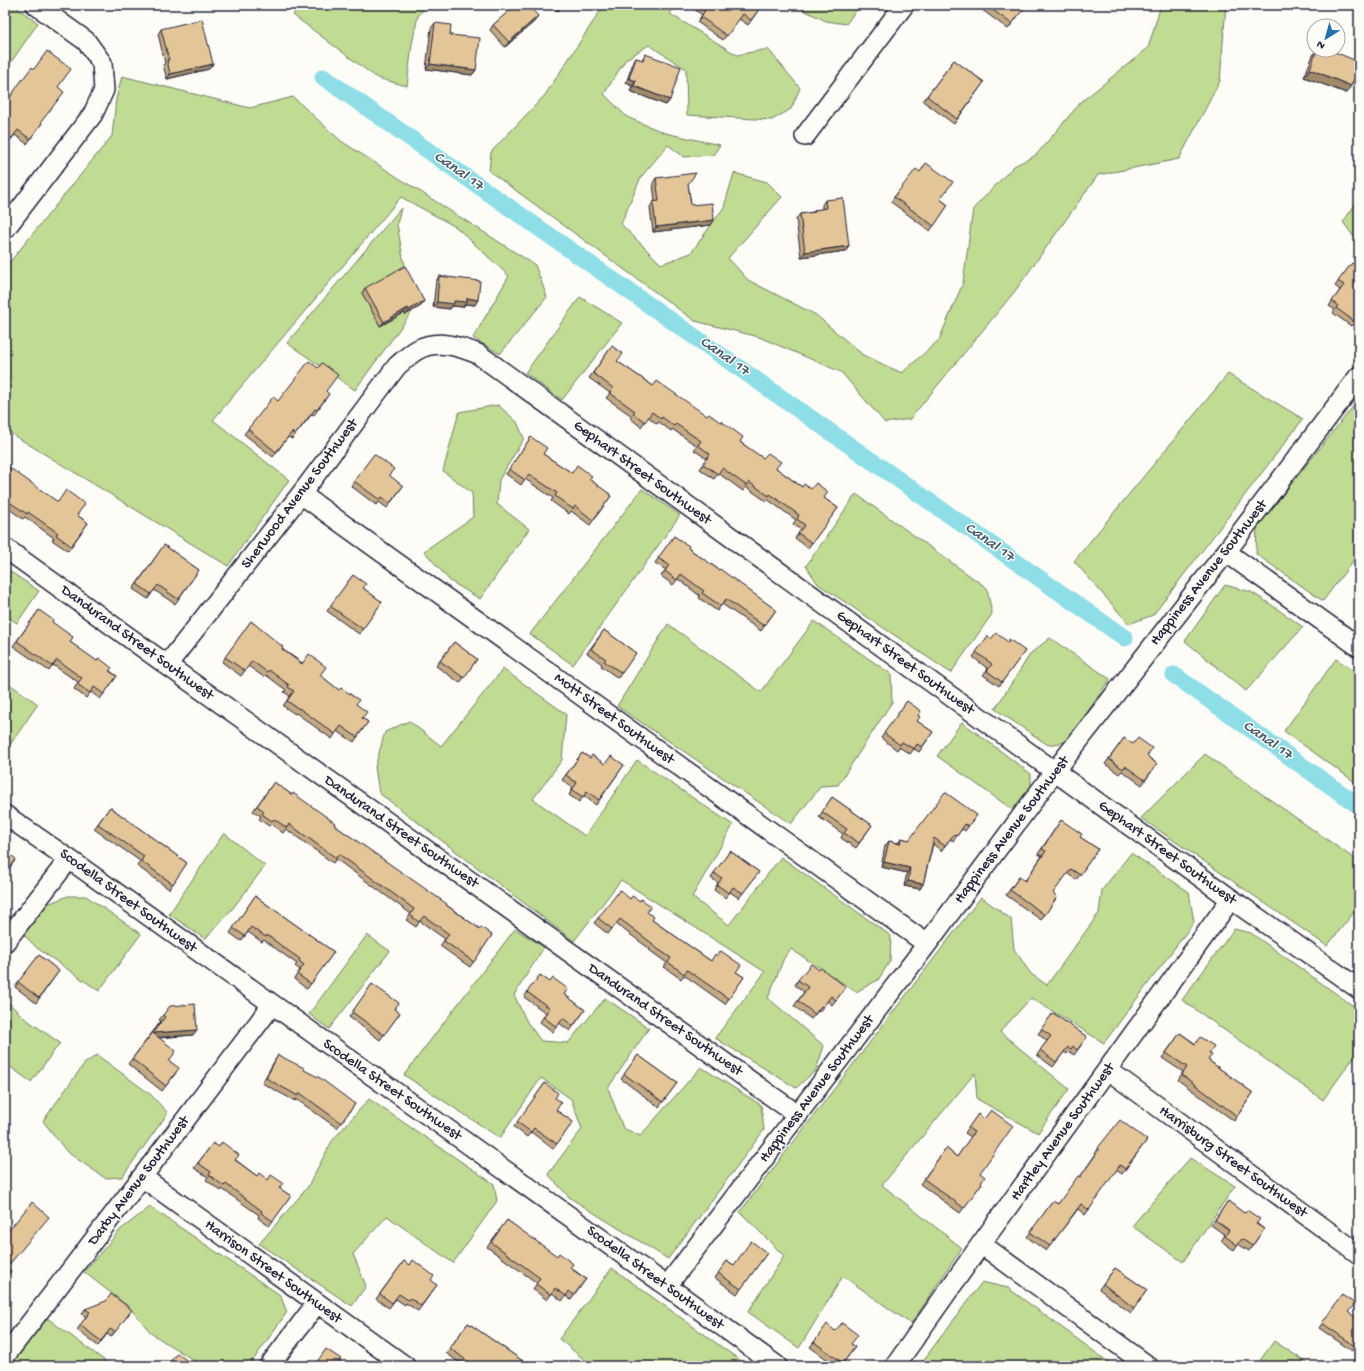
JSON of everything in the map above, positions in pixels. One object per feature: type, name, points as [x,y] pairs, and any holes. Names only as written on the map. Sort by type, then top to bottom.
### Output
[{"type":"street","points":[[5,229],[93,114],[104,90],[102,63],[86,41],[36,5]]},
{"type":"street","points":[[805,136],[904,5]]},
{"type":"street","name":"Sherwood Avenue Southwest","points":[[167,665],[301,494],[397,366],[417,350],[434,344],[447,344]]},
{"type":"street","name":"Gephart Street Southwest","points":[[447,344],[478,354],[1231,899],[1359,989]]},
{"type":"street","name":"Happiness Avenue Southwest","points":[[667,1286],[927,944],[1055,771],[1226,552],[1359,376]]},
{"type":"street","name":"Mott Street Southwest","points":[[301,494],[927,944]]},
{"type":"street","name":"Dandurand Street Southwest","points":[[5,548],[798,1115]]},
{"type":"street","points":[[1226,552],[1359,647]]},
{"type":"street","name":"Scodella Street Southwest","points":[[5,815],[69,859],[777,1366]]},
{"type":"street","points":[[5,942],[69,859]]},
{"type":"street","name":"Hartley Avenue Southwest","points":[[896,1366],[982,1244],[1231,899]]},
{"type":"street","name":"Darby Avenue Southwest","points":[[5,1356],[272,1005]]},
{"type":"street","name":"Harrisburg Street Southwest","points":[[1108,1070],[1359,1254]]},
{"type":"street","name":"Harrison Street Southwest","points":[[142,1177],[405,1366]]},
{"type":"street","points":[[982,1244],[1148,1366]]},
{"type":"street","points":[[269,1366],[317,1303]]},
{"type":"green space","points":[[5,5],[13,5],[38,23],[5,71]]},
{"type":"green space","points":[[300,5],[427,5],[418,16],[412,44],[407,86],[377,78],[293,15]]},
{"type":"green space","points":[[604,5],[676,5],[670,14],[737,55],[768,49],[800,88],[791,109],[772,120],[687,115],[686,69],[649,45],[626,59],[604,94],[627,117],[665,133],[720,145],[713,155],[684,157],[668,145],[641,177],[621,224],[661,264],[691,253],[724,207],[734,173],[767,182],[782,197],[728,258],[748,280],[816,315],[863,355],[902,373],[939,340],[963,283],[973,209],[1014,166],[1036,155],[1081,102],[1148,48],[1161,5],[1226,5],[1220,81],[1179,159],[1098,175],[1015,291],[910,419],[885,423],[841,372],[759,337],[695,321],[489,171],[491,152],[545,95]]},
{"type":"green space","points":[[793,5],[860,5],[846,24],[826,21]]},
{"type":"green space","points":[[122,76],[250,108],[293,97],[341,141],[535,265],[547,297],[500,354],[473,338],[509,276],[456,227],[401,197],[213,420],[289,480],[228,566],[5,430],[5,268],[112,136],[116,99]]},
{"type":"green space","points":[[1359,199],[1359,244],[1343,222]]},
{"type":"green space","points":[[401,208],[397,224],[403,258],[417,305],[355,390],[287,343]]},
{"type":"green space","points":[[580,297],[622,323],[562,400],[525,373]]},
{"type":"green space","points":[[1228,374],[1303,419],[1153,615],[1129,624],[1074,561]]},
{"type":"green space","points":[[1359,399],[1359,553],[1323,601],[1256,554],[1257,527]]},
{"type":"green space","points":[[498,405],[517,422],[524,438],[499,480],[497,504],[529,529],[480,599],[450,581],[424,551],[473,517],[472,493],[443,471],[459,412]]},
{"type":"green space","points":[[642,489],[680,515],[573,665],[530,634]]},
{"type":"green space","points":[[856,494],[987,588],[992,614],[951,673],[818,584],[806,566]]},
{"type":"green space","points":[[5,568],[39,591],[17,623],[5,615]]},
{"type":"green space","points":[[1225,585],[1251,592],[1303,627],[1246,691],[1185,641]]},
{"type":"green space","points":[[814,621],[891,674],[892,702],[838,785],[821,786],[791,824],[617,706],[668,624],[761,692]]},
{"type":"green space","points":[[1050,638],[1110,679],[1067,742],[1048,745],[995,709],[1031,653]]},
{"type":"green space","points":[[1336,659],[1359,674],[1359,785],[1284,731]]},
{"type":"green space","points":[[503,669],[566,714],[562,760],[533,799],[585,836],[637,760],[733,825],[692,897],[729,925],[781,857],[891,936],[890,961],[878,980],[856,992],[791,949],[784,958],[768,998],[824,1046],[816,1070],[796,1088],[715,1038],[765,972],[621,880],[574,941],[379,793],[375,767],[385,732],[409,721],[441,746]]},
{"type":"green space","points":[[5,681],[38,704],[5,752]]},
{"type":"green space","points":[[962,722],[1031,774],[1031,786],[1013,810],[937,756]]},
{"type":"green space","points":[[1205,754],[1359,862],[1359,906],[1327,946],[1141,818]]},
{"type":"green space","points":[[224,833],[265,866],[233,908],[205,939],[169,914]]},
{"type":"green space","points":[[1131,853],[1189,892],[1194,922],[1104,1043],[1031,998],[1000,1032],[1069,1089],[1038,1133],[977,1099],[975,1073],[882,1185],[962,1248],[911,1324],[843,1276],[799,1348],[748,1312],[784,1256],[740,1212],[981,897],[1011,919],[1014,949],[1031,974],[1047,985],[1099,913],[1102,890]]},
{"type":"green space","points":[[68,896],[86,896],[141,934],[99,991],[37,948],[23,934],[45,905]]},
{"type":"green space","points":[[515,929],[544,947],[514,995],[527,1022],[541,1041],[568,1043],[605,998],[649,1028],[608,1088],[623,1128],[640,1136],[701,1067],[761,1105],[764,1130],[668,1259],[570,1198],[548,1174],[582,1129],[571,1099],[541,1078],[500,1138],[404,1075]]},
{"type":"green space","points":[[1234,929],[1251,933],[1359,1010],[1359,1050],[1323,1100],[1182,1000]]},
{"type":"green space","points":[[367,935],[390,951],[329,1029],[309,1014]]},
{"type":"green space","points":[[5,999],[23,1017],[60,1043],[31,1082],[5,1063]]},
{"type":"green space","points":[[97,1055],[150,1094],[168,1113],[122,1177],[105,1178],[67,1152],[43,1121],[84,1064]]},
{"type":"green space","points":[[369,1099],[494,1184],[497,1201],[453,1263],[387,1216],[353,1254],[366,1286],[352,1306],[259,1244],[307,1188],[332,1141]]},
{"type":"green space","points":[[1190,1158],[1235,1186],[1183,1262],[1132,1226]]},
{"type":"green space","points":[[150,1207],[280,1295],[287,1312],[249,1366],[203,1366],[152,1334],[129,1307],[84,1272],[120,1230]]},
{"type":"green space","points":[[612,1268],[748,1366],[592,1366],[559,1339]]},
{"type":"green space","points":[[982,1282],[1008,1288],[1114,1366],[919,1366]]},
{"type":"green space","points":[[47,1318],[112,1366],[16,1366],[12,1363]]},
{"type":"green space","points":[[1274,1341],[1312,1366],[1256,1366]]},
{"type":"building","points":[[508,5],[528,5],[538,16],[509,42],[493,25],[511,9]]},
{"type":"building","points":[[698,5],[762,5],[751,20],[743,14],[727,36],[701,17],[705,10]]},
{"type":"building","points":[[986,5],[1026,5],[1012,24]]},
{"type":"building","points":[[202,19],[213,64],[170,74],[167,60],[169,60],[161,29]]},
{"type":"building","points":[[435,23],[451,25],[450,35],[480,38],[476,70],[430,64]]},
{"type":"building","points":[[47,51],[71,69],[58,87],[64,92],[30,139],[18,130],[12,138],[10,137],[5,143],[5,105],[32,67],[34,69]]},
{"type":"building","points":[[645,54],[681,67],[670,100],[634,86],[636,81],[629,78],[636,58],[643,60]]},
{"type":"building","points":[[1346,57],[1359,62],[1359,66],[1351,86],[1310,69],[1314,58],[1346,58]]},
{"type":"building","points":[[954,60],[984,82],[957,119],[927,96]]},
{"type":"building","points":[[926,163],[953,182],[940,199],[948,205],[934,226],[894,197],[916,169],[920,172]]},
{"type":"building","points":[[696,173],[688,184],[691,205],[712,203],[714,220],[656,227],[653,202],[659,201],[656,178]]},
{"type":"building","points":[[843,198],[849,246],[805,252],[800,214],[815,212],[815,210],[826,208],[825,200]]},
{"type":"building","points":[[1352,263],[1359,269],[1359,317],[1358,316],[1354,321],[1336,308],[1338,306],[1332,301],[1344,285],[1338,281]]},
{"type":"building","points":[[405,266],[424,301],[409,310],[408,308],[384,322],[365,288]]},
{"type":"building","points":[[439,276],[480,281],[478,300],[467,298],[467,302],[454,301],[454,304],[437,302]]},
{"type":"building","points":[[612,346],[623,354],[617,361],[653,386],[657,381],[707,416],[709,414],[720,422],[721,421],[743,437],[740,442],[763,458],[768,453],[781,462],[776,468],[802,487],[804,484],[811,489],[816,483],[828,492],[824,498],[838,508],[812,543],[798,533],[805,525],[797,519],[799,515],[770,494],[769,496],[749,482],[747,486],[722,468],[718,474],[703,464],[710,454],[698,445],[701,441],[676,424],[674,426],[652,412],[645,422],[633,413],[635,411],[610,393],[613,388],[593,373]]},
{"type":"building","points":[[309,361],[318,368],[322,363],[338,375],[326,391],[329,394],[317,410],[315,409],[295,435],[292,432],[276,452],[248,429],[273,397],[278,401]]},
{"type":"building","points":[[531,437],[547,448],[543,454],[572,473],[577,465],[592,476],[589,479],[610,494],[609,495],[611,496],[593,520],[575,506],[573,509],[555,496],[557,493],[529,474],[525,480],[509,469]]},
{"type":"building","points":[[374,454],[394,469],[389,475],[403,486],[390,503],[382,497],[380,500],[354,481]]},
{"type":"building","points":[[10,468],[58,502],[66,490],[85,504],[77,515],[88,523],[71,546],[56,535],[58,533],[28,512],[27,514],[5,499],[5,473],[6,474]]},
{"type":"building","points":[[674,536],[689,546],[688,548],[719,570],[720,569],[776,610],[764,626],[726,599],[721,606],[702,593],[704,591],[681,574],[677,580],[665,571],[669,565],[658,558]]},
{"type":"building","points":[[164,545],[199,570],[178,599],[158,585],[151,594],[137,584]]},
{"type":"building","points":[[353,575],[366,584],[363,588],[382,602],[363,629],[330,606]]},
{"type":"building","points":[[39,610],[53,620],[52,622],[73,637],[70,642],[97,661],[99,658],[112,668],[109,671],[117,676],[104,694],[94,687],[90,693],[77,684],[82,678],[57,660],[52,666],[17,641]]},
{"type":"building","points":[[251,621],[283,647],[282,649],[302,664],[309,654],[326,667],[320,675],[339,690],[341,688],[359,700],[356,704],[367,712],[362,718],[368,722],[357,737],[341,726],[335,734],[287,701],[294,691],[288,687],[289,685],[269,670],[267,672],[252,661],[245,671],[225,657]]},
{"type":"building","points":[[604,630],[636,653],[622,673],[604,661],[606,659],[591,649]]},
{"type":"building","points":[[996,633],[1008,642],[1009,639],[1025,651],[1002,682],[987,671],[992,664],[976,652],[988,636],[991,639]]},
{"type":"building","points":[[454,642],[477,659],[464,678],[440,661]]},
{"type":"building","points":[[907,701],[921,711],[918,716],[920,717],[917,721],[933,732],[922,747],[917,744],[914,749],[902,742],[900,745],[884,733]]},
{"type":"building","points":[[1124,738],[1133,744],[1138,738],[1152,748],[1147,756],[1157,764],[1145,780],[1125,766],[1123,769],[1109,759]]},
{"type":"building","points":[[582,753],[590,758],[592,755],[605,764],[611,756],[624,765],[599,800],[587,791],[583,797],[572,790],[577,783],[566,775]]},
{"type":"building","points":[[274,782],[292,795],[293,793],[335,823],[334,825],[447,904],[446,905],[480,929],[481,927],[492,935],[474,962],[444,941],[449,934],[424,916],[419,922],[410,915],[414,909],[339,854],[336,858],[289,824],[287,828],[274,819],[272,821],[262,814],[264,811],[257,806]]},
{"type":"building","points":[[945,792],[977,815],[968,826],[965,824],[957,836],[954,834],[945,846],[934,838],[923,884],[908,881],[910,868],[884,862],[889,841],[900,844],[901,838],[909,840]]},
{"type":"building","points":[[832,797],[872,825],[859,843],[844,833],[847,829],[822,812]]},
{"type":"building","points":[[110,807],[187,863],[173,884],[141,861],[144,856],[98,824]]},
{"type":"building","points":[[1061,820],[1082,834],[1080,837],[1098,849],[1080,875],[1071,869],[1053,893],[1057,897],[1045,915],[1010,890],[1019,877],[1025,881],[1046,851],[1042,849]]},
{"type":"building","points":[[5,851],[16,859],[5,875]]},
{"type":"building","points":[[730,851],[759,872],[743,893],[733,887],[729,893],[717,885],[722,878],[714,873]]},
{"type":"building","points":[[620,890],[630,899],[632,896],[640,901],[641,899],[651,906],[647,912],[654,917],[652,920],[711,961],[715,954],[717,956],[721,951],[741,965],[736,972],[744,977],[729,999],[687,970],[684,974],[668,962],[671,958],[652,945],[653,944],[620,919],[612,929],[598,918]]},
{"type":"building","points":[[255,896],[334,952],[311,984],[297,974],[304,965],[299,961],[300,959],[267,935],[266,937],[251,927],[245,936],[233,928]]},
{"type":"building","points":[[39,955],[59,971],[39,998],[18,982]]},
{"type":"building","points":[[811,964],[819,970],[821,968],[846,987],[836,1000],[831,996],[823,1007],[821,1006],[815,1014],[798,1001],[808,987],[798,980]]},
{"type":"building","points":[[540,975],[550,982],[553,978],[568,989],[564,994],[585,1010],[573,1026],[563,1018],[557,1027],[543,1017],[550,1008],[527,992]]},
{"type":"building","points":[[372,984],[399,1003],[394,1009],[400,1013],[384,1035],[352,1012]]},
{"type":"building","points":[[195,1004],[197,1030],[153,1033],[176,1051],[169,1061],[179,1068],[166,1086],[132,1059],[165,1017],[163,1015],[170,1006]]},
{"type":"building","points":[[1053,1013],[1087,1037],[1077,1050],[1073,1046],[1071,1049],[1068,1047],[1056,1062],[1040,1050],[1051,1036],[1041,1029]]},
{"type":"building","points":[[1180,1033],[1195,1044],[1200,1037],[1214,1046],[1209,1053],[1212,1055],[1208,1060],[1253,1093],[1237,1116],[1182,1075],[1187,1067],[1166,1053]]},
{"type":"building","points":[[278,1055],[320,1078],[355,1104],[341,1123],[300,1093],[298,1096],[266,1078]]},
{"type":"building","points":[[638,1055],[677,1083],[663,1102],[624,1074]]},
{"type":"building","points":[[545,1083],[558,1093],[555,1098],[561,1102],[556,1110],[573,1122],[557,1144],[534,1128],[531,1132],[517,1122]]},
{"type":"building","points":[[991,1110],[1013,1126],[980,1173],[985,1177],[964,1208],[924,1179],[946,1148],[957,1157],[974,1132],[968,1128],[978,1114],[984,1119]]},
{"type":"building","points":[[1120,1120],[1147,1140],[1125,1169],[1120,1165],[1089,1210],[1081,1204],[1050,1246],[1030,1232],[1053,1201],[1058,1204],[1078,1176],[1080,1177],[1099,1150],[1097,1149]]},
{"type":"building","points":[[222,1142],[239,1155],[235,1160],[257,1176],[259,1173],[268,1180],[271,1175],[283,1183],[279,1188],[291,1196],[273,1221],[226,1184],[224,1186],[209,1175],[211,1172],[198,1163],[213,1143],[219,1147]]},
{"type":"building","points":[[1228,1201],[1244,1213],[1247,1210],[1260,1219],[1256,1224],[1264,1229],[1252,1246],[1242,1239],[1237,1245],[1225,1236],[1229,1230],[1215,1220]]},
{"type":"building","points":[[32,1202],[49,1217],[7,1267],[11,1271],[5,1279],[5,1235]]},
{"type":"building","points":[[507,1220],[557,1256],[559,1253],[573,1264],[570,1268],[586,1279],[574,1295],[569,1291],[566,1296],[555,1288],[551,1295],[536,1284],[540,1278],[491,1242]]},
{"type":"building","points":[[751,1241],[767,1253],[741,1289],[718,1273],[727,1261],[734,1265]]},
{"type":"building","points":[[413,1260],[434,1276],[431,1280],[437,1285],[421,1306],[410,1298],[408,1300],[399,1294],[392,1303],[380,1294],[404,1261],[410,1265]]},
{"type":"building","points":[[1115,1268],[1147,1290],[1134,1308],[1103,1284]]},
{"type":"building","points":[[111,1294],[132,1310],[115,1332],[110,1329],[101,1341],[80,1325],[90,1312],[85,1309],[106,1301]]},
{"type":"building","points":[[1342,1295],[1355,1304],[1348,1312],[1359,1320],[1359,1341],[1355,1346],[1322,1323]]},
{"type":"building","points":[[468,1323],[530,1366],[474,1366],[450,1348]]},
{"type":"building","points":[[842,1323],[858,1335],[851,1344],[855,1347],[843,1363],[814,1342],[827,1324],[835,1331]]},
{"type":"building","points":[[326,1349],[341,1359],[339,1362],[345,1366],[314,1366]]},
{"type":"building","points":[[177,1353],[194,1366],[167,1366]]},
{"type":"waterway","name":"Canal 17","points":[[323,77],[1125,638]]},
{"type":"waterway","name":"Canal 17","points":[[1174,675],[1359,806]]}]
